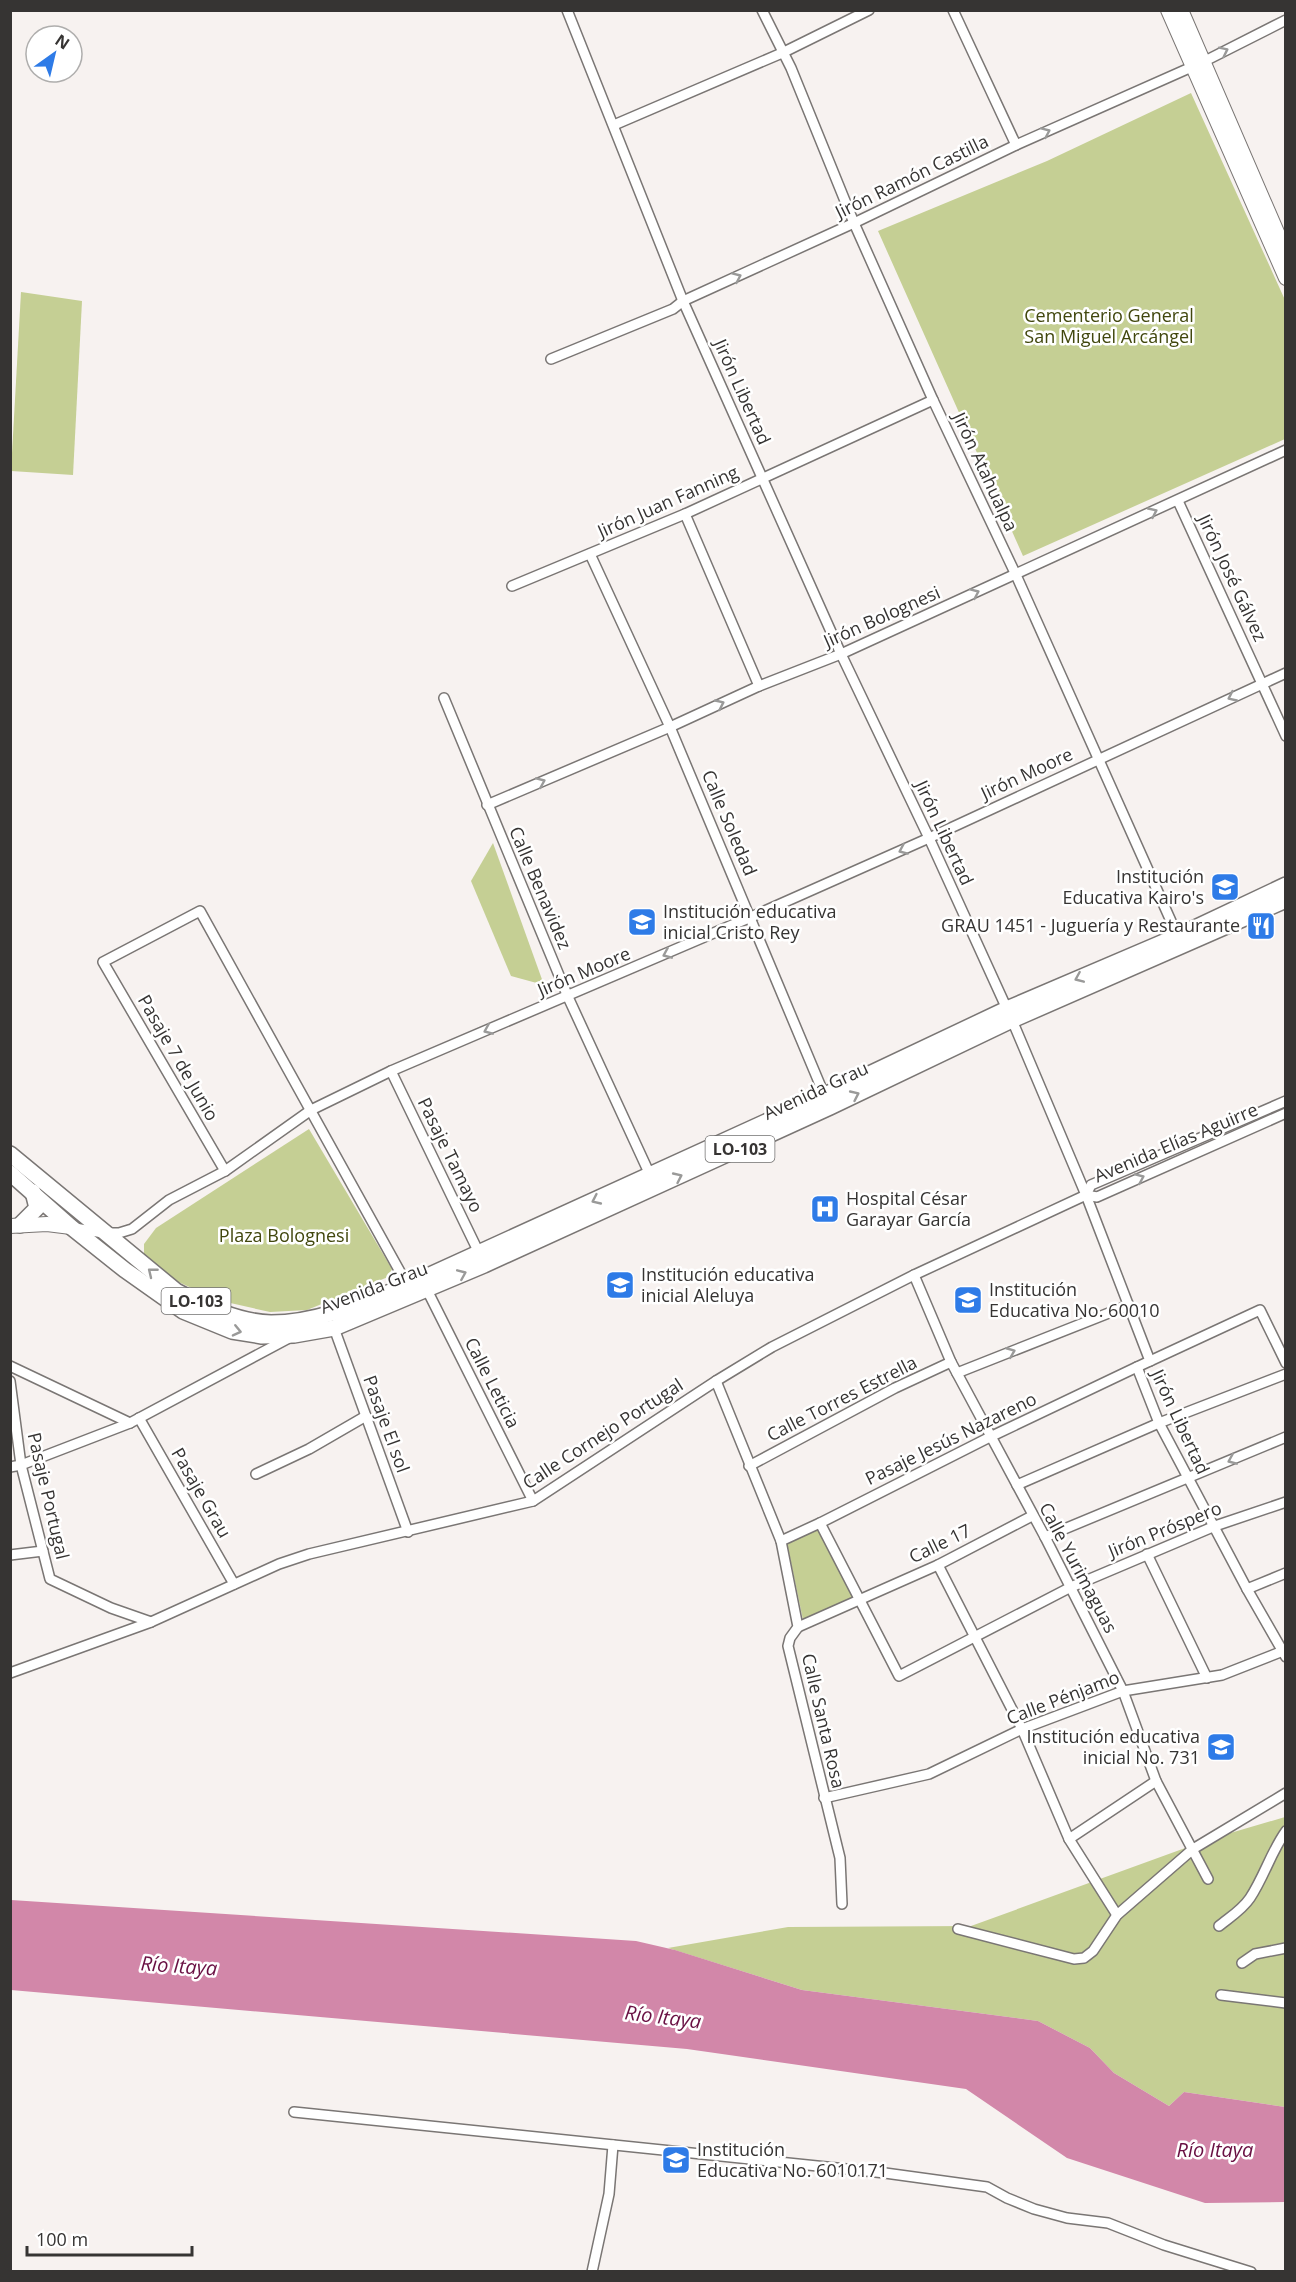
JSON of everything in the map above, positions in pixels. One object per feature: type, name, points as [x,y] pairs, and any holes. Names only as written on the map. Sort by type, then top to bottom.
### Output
[{"type":"main road","points":[[1168,10],[1197,64],[1286,253]]},
{"type":"main road","points":[[1181,10],[1197,64]]},
{"type":"main road","points":[[1278,237],[1286,278]]},
{"type":"main road","name":"Avenida Grau","points":[[1180,941],[1286,885]]},
{"type":"main road","name":"Avenida Grau","points":[[71,1227],[125,1270],[183,1311],[232,1330],[262,1336],[294,1335],[334,1328],[417,1287],[653,1181],[1009,1015],[1180,941],[1286,900]]},
{"type":"main road","name":"LO-103","points":[[10,1154],[176,1291],[205,1306],[270,1323],[304,1320],[417,1287]]},
{"type":"main road","name":"LO-103","points":[[10,1173],[71,1227]]},
{"type":"main road","points":[[15,1226],[37,1208],[33,1192]]},
{"type":"main road","points":[[15,1226],[47,1224],[71,1227]]},
{"type":"street","name":"Jirón Libertad","points":[[567,10],[683,301],[841,654],[929,838],[1009,1015],[1086,1195],[1150,1361],[1137,1367],[1159,1423],[1284,1654]]},
{"type":"street","name":"Jirón Atahualpa","points":[[762,10],[790,68],[855,224],[933,400],[1016,575],[1180,941]]},
{"type":"street","points":[[614,125],[782,53],[869,10]]},
{"type":"street","points":[[953,10],[1016,145]]},
{"type":"street","name":"Jirón Ramón Castilla","points":[[551,359],[673,309],[683,301],[855,224],[1016,145],[1197,64],[1286,20]]},
{"type":"street","name":"Jirón Juan Fanning","points":[[512,586],[685,514],[933,400]]},
{"type":"street","name":"Jirón Bolognesi","points":[[487,805],[670,727],[759,686],[841,654],[1286,450]]},
{"type":"street","name":"Jirón José Gálvez","points":[[1178,501],[1286,735]]},
{"type":"street","points":[[685,514],[759,686]]},
{"type":"street","name":"Calle Soledad","points":[[590,554],[670,727],[827,1101]]},
{"type":"street","name":"Jirón Moore","points":[[71,1227],[103,1233],[119,1233],[132,1229],[182,1192],[225,1171],[311,1110],[391,1071],[568,997],[929,838],[1286,673]]},
{"type":"street","name":"Calle Benavidez","points":[[444,698],[568,997],[653,1181]]},
{"type":"street","name":"Calle Leticia","points":[[103,962],[200,911],[311,1110],[417,1287],[533,1501]]},
{"type":"street","name":"Pasaje 7 de Junio","points":[[103,962],[225,1171]]},
{"type":"street","name":"Pasaje Tamayo","points":[[391,1071],[482,1259]]},
{"type":"street","name":"Avenida Elías Aguirre","points":[[1286,1101],[1091,1185],[1086,1195],[1096,1197],[1286,1113]]},
{"type":"street","points":[[1263,1111],[1268,1121]]},
{"type":"street","name":"Calle Cornejo Portugal","points":[[10,1673],[151,1622],[279,1564],[309,1554],[533,1501],[772,1347],[914,1275],[1086,1195]]},
{"type":"street","name":"Calle Yurimaguas","points":[[914,1275],[951,1362],[1045,1537],[1123,1691],[1156,1781],[1209,1879]]},
{"type":"street","points":[[957,1373],[1129,1305]]},
{"type":"street","points":[[1150,1361],[1260,1310],[1286,1363]]},
{"type":"street","name":"Pasaje El sol","points":[[334,1328],[408,1532]]},
{"type":"street","name":"Avenida Grau","points":[[16,1466],[130,1423],[294,1335]]},
{"type":"street","name":"Calle Torres Estrella","points":[[749,1466],[895,1388],[951,1362]]},
{"type":"street","points":[[10,1366],[130,1423]]},
{"type":"street","name":"Pasaje Jesús Nazareno","points":[[781,1541],[1137,1367]]},
{"type":"street","points":[[1017,1485],[1159,1423],[1286,1374]]},
{"type":"street","name":"Pasaje Portugal","points":[[10,1381],[16,1466],[50,1579],[111,1608],[151,1622]]},
{"type":"street","name":"Calle Santa Rosa","points":[[716,1381],[781,1541],[798,1627],[790,1638],[788,1646],[840,1858],[842,1904]]},
{"type":"street","points":[[256,1474],[300,1454],[366,1416]]},
{"type":"street","name":"Pasaje Grau","points":[[139,1418],[234,1584]]},
{"type":"street","points":[[1045,1537],[1286,1437]]},
{"type":"street","name":"Jirón Próspero","points":[[861,1600],[899,1676],[1071,1587],[1215,1526],[1286,1502]]},
{"type":"street","name":"Calle 17","points":[[798,1627],[938,1565],[1032,1516]]},
{"type":"street","points":[[820,1523],[861,1600]]},
{"type":"street","points":[[10,1555],[43,1551]]},
{"type":"street","points":[[1147,1554],[1207,1678]]},
{"type":"street","points":[[938,1565],[1022,1729],[1069,1839],[1117,1914]]},
{"type":"street","points":[[1247,1589],[1286,1574]]},
{"type":"street","points":[[1275,1638],[1286,1635]]},
{"type":"street","name":"Calle Pénjamo","points":[[824,1798],[929,1774],[1022,1729],[1123,1691],[1222,1675],[1284,1654]]},
{"type":"street","points":[[1069,1839],[1156,1781]]},
{"type":"street","points":[[958,1929],[1074,1959],[1084,1958],[1093,1951],[1117,1914],[1193,1849],[1286,1793]]},
{"type":"street","points":[[1218,1926],[1237,1913],[1250,1898],[1270,1857],[1286,1832]]},
{"type":"street","points":[[1242,1963],[1255,1954],[1286,1948]]},
{"type":"street","points":[[1221,1995],[1286,2004]]},
{"type":"street","points":[[294,2112],[885,2173],[987,2187],[1034,2209],[1067,2218],[1108,2223],[1164,2245],[1251,2271]]},
{"type":"street","points":[[592,2271],[609,2194],[613,2145]]},
{"type":"green space","name":"Cementerio General San Miguel Arcángel","points":[[1191,93],[1285,300],[1285,439],[1023,556],[878,231],[1047,161]]},
{"type":"green space","points":[[21,292],[82,301],[73,475],[11,471]]},
{"type":"green space","points":[[493,843],[544,985],[511,976],[471,881]]},
{"type":"green space","name":"Plaza Bolognesi","points":[[309,1129],[392,1269],[388,1277],[307,1310],[270,1312],[217,1300],[168,1277],[144,1258],[144,1244],[156,1228]]},
{"type":"green space","points":[[819,1529],[853,1599],[803,1620],[787,1543]]},
{"type":"green space","points":[[1285,1817],[1285,2107],[1184,2092],[1169,2106],[1114,2073],[1090,2048],[1038,2021],[802,1990],[668,1948],[788,1927],[971,1926],[1210,1839]]},
{"type":"water","name":"Río Itaya","points":[[11,1900],[636,1941],[675,1950],[802,1990],[1038,2021],[1090,2048],[1114,2073],[1169,2106],[1184,2092],[1285,2107],[1285,2202],[1205,2203],[1067,2158],[966,2089],[687,2049],[11,1990]]},
{"type":"place","name":"Institución Educativa Kairo's","points":[[1225,887]]},
{"type":"place","name":"Institución educativa inicial Cristo Rey","points":[[642,922]]},
{"type":"place","name":"GRAU 1451 - Juguería y Restaurante","points":[[1261,926]]},
{"type":"place","name":"Hospital César Garayar García","points":[[825,1209]]},
{"type":"place","name":"Institución educativa inicial Aleluya","points":[[620,1285]]},
{"type":"place","name":"Institución Educativa No. 60010","points":[[968,1300]]},
{"type":"place","name":"Institución educativa inicial No. 731","points":[[1221,1747]]},
{"type":"place","name":"Institución Educativa No. 6010171","points":[[676,2160]]}]
